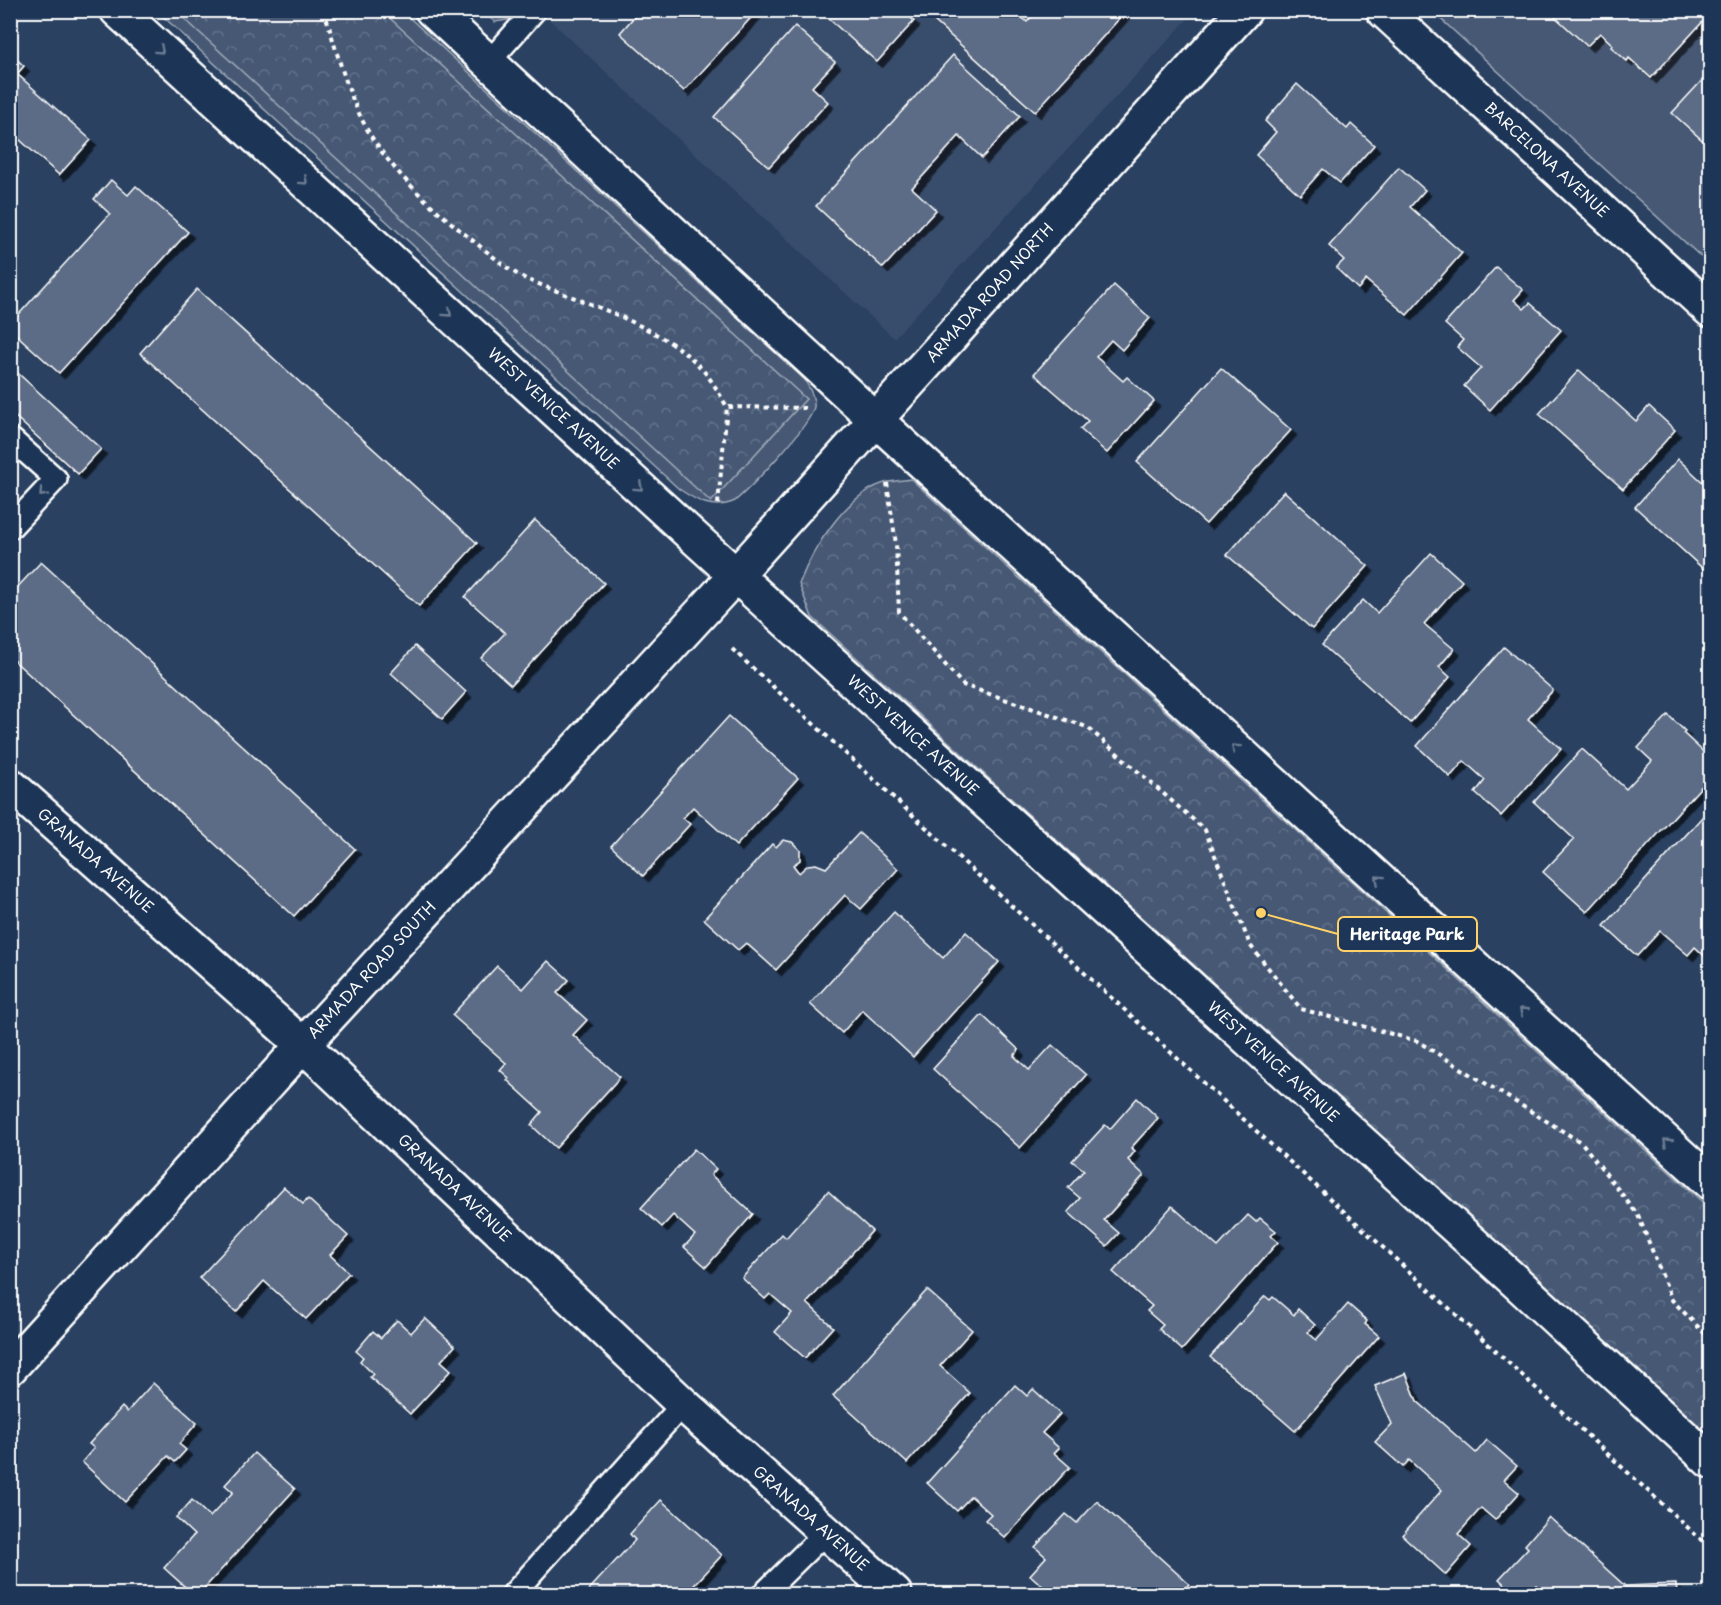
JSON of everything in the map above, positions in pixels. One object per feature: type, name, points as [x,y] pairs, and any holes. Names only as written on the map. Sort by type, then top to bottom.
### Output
[{"type":"street","name":"WEST VENICE AVENUE","points":[[117,10],[1710,1461]]},
{"type":"street","points":[[432,10],[876,420],[1710,1182]]},
{"type":"street","name":"ARMADA ROAD NORTH","points":[[736,575],[1245,10]]},
{"type":"street","name":"BARCELONA AVENUE","points":[[1383,10],[1710,310]]},
{"type":"street","name":"ARMADA ROAD SOUTH","points":[[10,1368],[303,1045],[736,575]]},
{"type":"street","name":"GRANADA AVENUE","points":[[10,785],[303,1045],[683,1404],[895,1594]]},
{"type":"lane","points":[[488,63],[535,10]]},
{"type":"lane","points":[[10,438],[56,479],[10,528]]},
{"type":"lane","points":[[513,1594],[683,1404]]},
{"type":"lane","points":[[763,1594],[826,1532]]},
{"type":"path","points":[[324,10],[358,110],[371,135],[404,179],[425,200],[510,270],[526,279],[631,321],[681,351],[701,367],[727,407],[718,504]]},
{"type":"path","points":[[727,407],[808,408]]},
{"type":"path","points":[[886,483],[896,544],[899,612],[963,685],[1087,727],[1205,830],[1250,945],[1301,1009],[1417,1041],[1582,1143],[1638,1215],[1672,1300],[1710,1339]]},
{"type":"path","points":[[732,648],[1710,1548]]},
{"type":"shaded area","points":[[540,11],[1195,11],[894,338]]},
{"type":"green space","points":[[157,11],[402,11],[805,380],[814,400],[810,416],[779,455],[735,501],[712,505],[699,501],[679,489]]},
{"type":"green space","points":[[176,11],[382,11],[806,399],[711,502]]},
{"type":"green space","points":[[482,11],[518,11],[507,20],[495,22]]},
{"type":"green space","points":[[1432,11],[1710,11],[1710,265]]},
{"type":"green space","points":[[911,479],[1710,1209],[1710,1436],[812,617],[799,584],[813,554],[833,523],[859,497],[873,488],[888,482]]},
{"type":"building","points":[[640,10],[758,10],[684,91],[620,33]]},
{"type":"building","points":[[819,10],[903,10],[914,21],[877,62]]},
{"type":"building","points":[[922,10],[1014,10],[1027,22],[1037,10],[1127,10],[1035,112]]},
{"type":"building","points":[[1555,10],[1700,10],[1707,17],[1651,78],[1629,58],[1627,61],[1611,47],[1613,45],[1600,33],[1587,46],[1552,14]]},
{"type":"building","points":[[795,26],[835,62],[812,87],[828,102],[769,167],[714,117]]},
{"type":"building","points":[[10,53],[24,66],[17,74],[91,140],[59,175],[10,131]]},
{"type":"building","points":[[953,55],[1020,116],[982,158],[959,136],[912,188],[936,210],[883,268],[816,206]]},
{"type":"building","points":[[1707,75],[1710,78],[1710,147],[1672,113]]},
{"type":"building","points":[[1297,84],[1347,129],[1351,124],[1374,145],[1340,183],[1323,169],[1300,195],[1256,155],[1276,132],[1265,121]]},
{"type":"building","points":[[1399,167],[1425,190],[1410,207],[1462,253],[1407,315],[1366,280],[1358,289],[1336,268],[1344,260],[1329,246]]},
{"type":"building","points":[[111,180],[128,195],[136,186],[188,232],[59,373],[10,329],[10,324],[110,214],[94,199]]},
{"type":"building","points":[[1496,267],[1523,290],[1514,300],[1524,309],[1530,303],[1561,330],[1490,410],[1464,386],[1481,368],[1457,347],[1463,340],[1445,324]]},
{"type":"building","points":[[1114,285],[1150,318],[1122,350],[1111,340],[1096,357],[1123,381],[1127,377],[1154,401],[1107,453],[1080,429],[1088,421],[1034,374]]},
{"type":"building","points":[[197,289],[477,543],[419,606],[140,353]]},
{"type":"building","points":[[10,366],[101,449],[78,474],[10,412]]},
{"type":"building","points":[[1221,368],[1291,430],[1206,524],[1137,462]]},
{"type":"building","points":[[1579,370],[1636,421],[1649,406],[1675,430],[1623,489],[1539,414]]},
{"type":"building","points":[[1678,459],[1710,489],[1710,575],[1635,507]]},
{"type":"building","points":[[1284,491],[1368,566],[1312,629],[1227,555]]},
{"type":"building","points":[[535,520],[604,583],[511,685],[481,658],[505,633],[465,597]]},
{"type":"building","points":[[1431,553],[1462,581],[1424,624],[1454,649],[1439,667],[1450,677],[1410,723],[1322,645],[1363,600],[1377,613]]},
{"type":"building","points":[[41,562],[355,849],[294,916],[10,657],[10,595]]},
{"type":"building","points":[[415,646],[466,692],[442,719],[391,673]]},
{"type":"building","points":[[1504,647],[1553,690],[1528,719],[1561,749],[1501,816],[1475,793],[1485,780],[1464,761],[1450,777],[1417,746]]},
{"type":"building","points":[[1668,715],[1685,731],[1683,733],[1710,758],[1710,777],[1587,912],[1543,872],[1574,839],[1534,802],[1582,749],[1626,789],[1652,761],[1638,748]]},
{"type":"building","points":[[729,716],[798,778],[736,846],[693,807],[683,818],[690,824],[643,876],[611,846]]},
{"type":"building","points":[[1704,815],[1710,822],[1710,961],[1695,947],[1688,955],[1660,931],[1637,956],[1604,926]]},
{"type":"building","points":[[859,833],[898,869],[861,909],[845,895],[776,970],[746,943],[738,950],[704,919],[772,844],[776,847],[783,840],[792,842],[800,850],[800,860],[793,865],[799,873],[808,865],[816,864],[826,868]]},
{"type":"building","points":[[894,912],[943,958],[966,932],[999,962],[913,1057],[862,1010],[842,1033],[810,1004]]},
{"type":"building","points":[[548,961],[569,980],[557,993],[587,1020],[573,1035],[620,1077],[556,1148],[531,1125],[542,1112],[507,1080],[509,1078],[500,1070],[506,1063],[452,1015],[497,966],[523,989]]},
{"type":"building","points":[[982,1015],[1019,1050],[1014,1056],[1029,1070],[1052,1045],[1086,1075],[1020,1148],[933,1069]]},
{"type":"building","points":[[1137,1098],[1158,1118],[1131,1148],[1135,1151],[1128,1160],[1144,1175],[1104,1220],[1119,1233],[1107,1246],[1068,1212],[1080,1198],[1068,1188],[1084,1170],[1072,1161],[1105,1125],[1110,1129]]},
{"type":"building","points":[[694,1149],[716,1169],[711,1175],[753,1214],[706,1267],[684,1247],[695,1235],[673,1215],[662,1227],[641,1208]]},
{"type":"building","points":[[284,1187],[303,1204],[308,1199],[348,1236],[330,1255],[349,1273],[306,1319],[264,1281],[236,1312],[199,1278]]},
{"type":"building","points":[[828,1191],[872,1231],[807,1303],[833,1327],[805,1358],[775,1332],[792,1313],[770,1294],[765,1299],[742,1278],[782,1234],[786,1238]]},
{"type":"building","points":[[1172,1206],[1218,1247],[1248,1215],[1256,1222],[1260,1218],[1276,1231],[1271,1236],[1278,1242],[1182,1350],[1159,1329],[1163,1325],[1147,1311],[1152,1306],[1113,1272]]},
{"type":"building","points":[[927,1290],[972,1330],[940,1366],[970,1393],[907,1463],[833,1396]]},
{"type":"building","points":[[1265,1296],[1270,1300],[1273,1297],[1294,1315],[1298,1309],[1315,1325],[1308,1332],[1316,1340],[1348,1304],[1367,1321],[1365,1324],[1379,1336],[1295,1431],[1210,1357]]},
{"type":"building","points":[[425,1318],[455,1346],[441,1361],[451,1370],[410,1414],[370,1377],[373,1374],[360,1361],[363,1357],[356,1351],[373,1331],[381,1338],[397,1320],[411,1333]]},
{"type":"building","points":[[1406,1373],[1417,1401],[1476,1453],[1487,1440],[1517,1466],[1504,1480],[1519,1493],[1495,1520],[1481,1508],[1458,1534],[1471,1546],[1446,1575],[1402,1535],[1442,1490],[1409,1460],[1403,1467],[1375,1442],[1392,1424],[1375,1386]]},
{"type":"building","points":[[153,1383],[197,1423],[179,1444],[186,1450],[175,1462],[168,1456],[125,1502],[82,1462],[94,1448],[89,1444],[122,1407],[127,1412]]},
{"type":"building","points":[[1015,1385],[1027,1396],[1033,1389],[1060,1414],[1042,1433],[1059,1448],[1054,1453],[1070,1467],[1005,1538],[985,1520],[991,1514],[971,1496],[957,1511],[927,1483]]},
{"type":"building","points":[[254,1453],[295,1489],[199,1594],[193,1594],[164,1568],[194,1535],[176,1518],[192,1500],[210,1517],[233,1492],[225,1485]]},
{"type":"building","points":[[661,1500],[722,1555],[686,1594],[585,1594],[635,1540],[630,1534]]},
{"type":"building","points":[[1097,1501],[1189,1584],[1180,1594],[1052,1594],[1030,1575],[1046,1557],[1035,1547],[1066,1514],[1077,1523]]},
{"type":"building","points":[[1549,1517],[1625,1586],[1676,1584],[1677,1594],[1547,1594],[1536,1585],[1527,1594],[1515,1594],[1499,1579],[1528,1548],[1525,1545]]},
{"type":"place","name":"Heritage Park","points":[[1261,913]]}]
